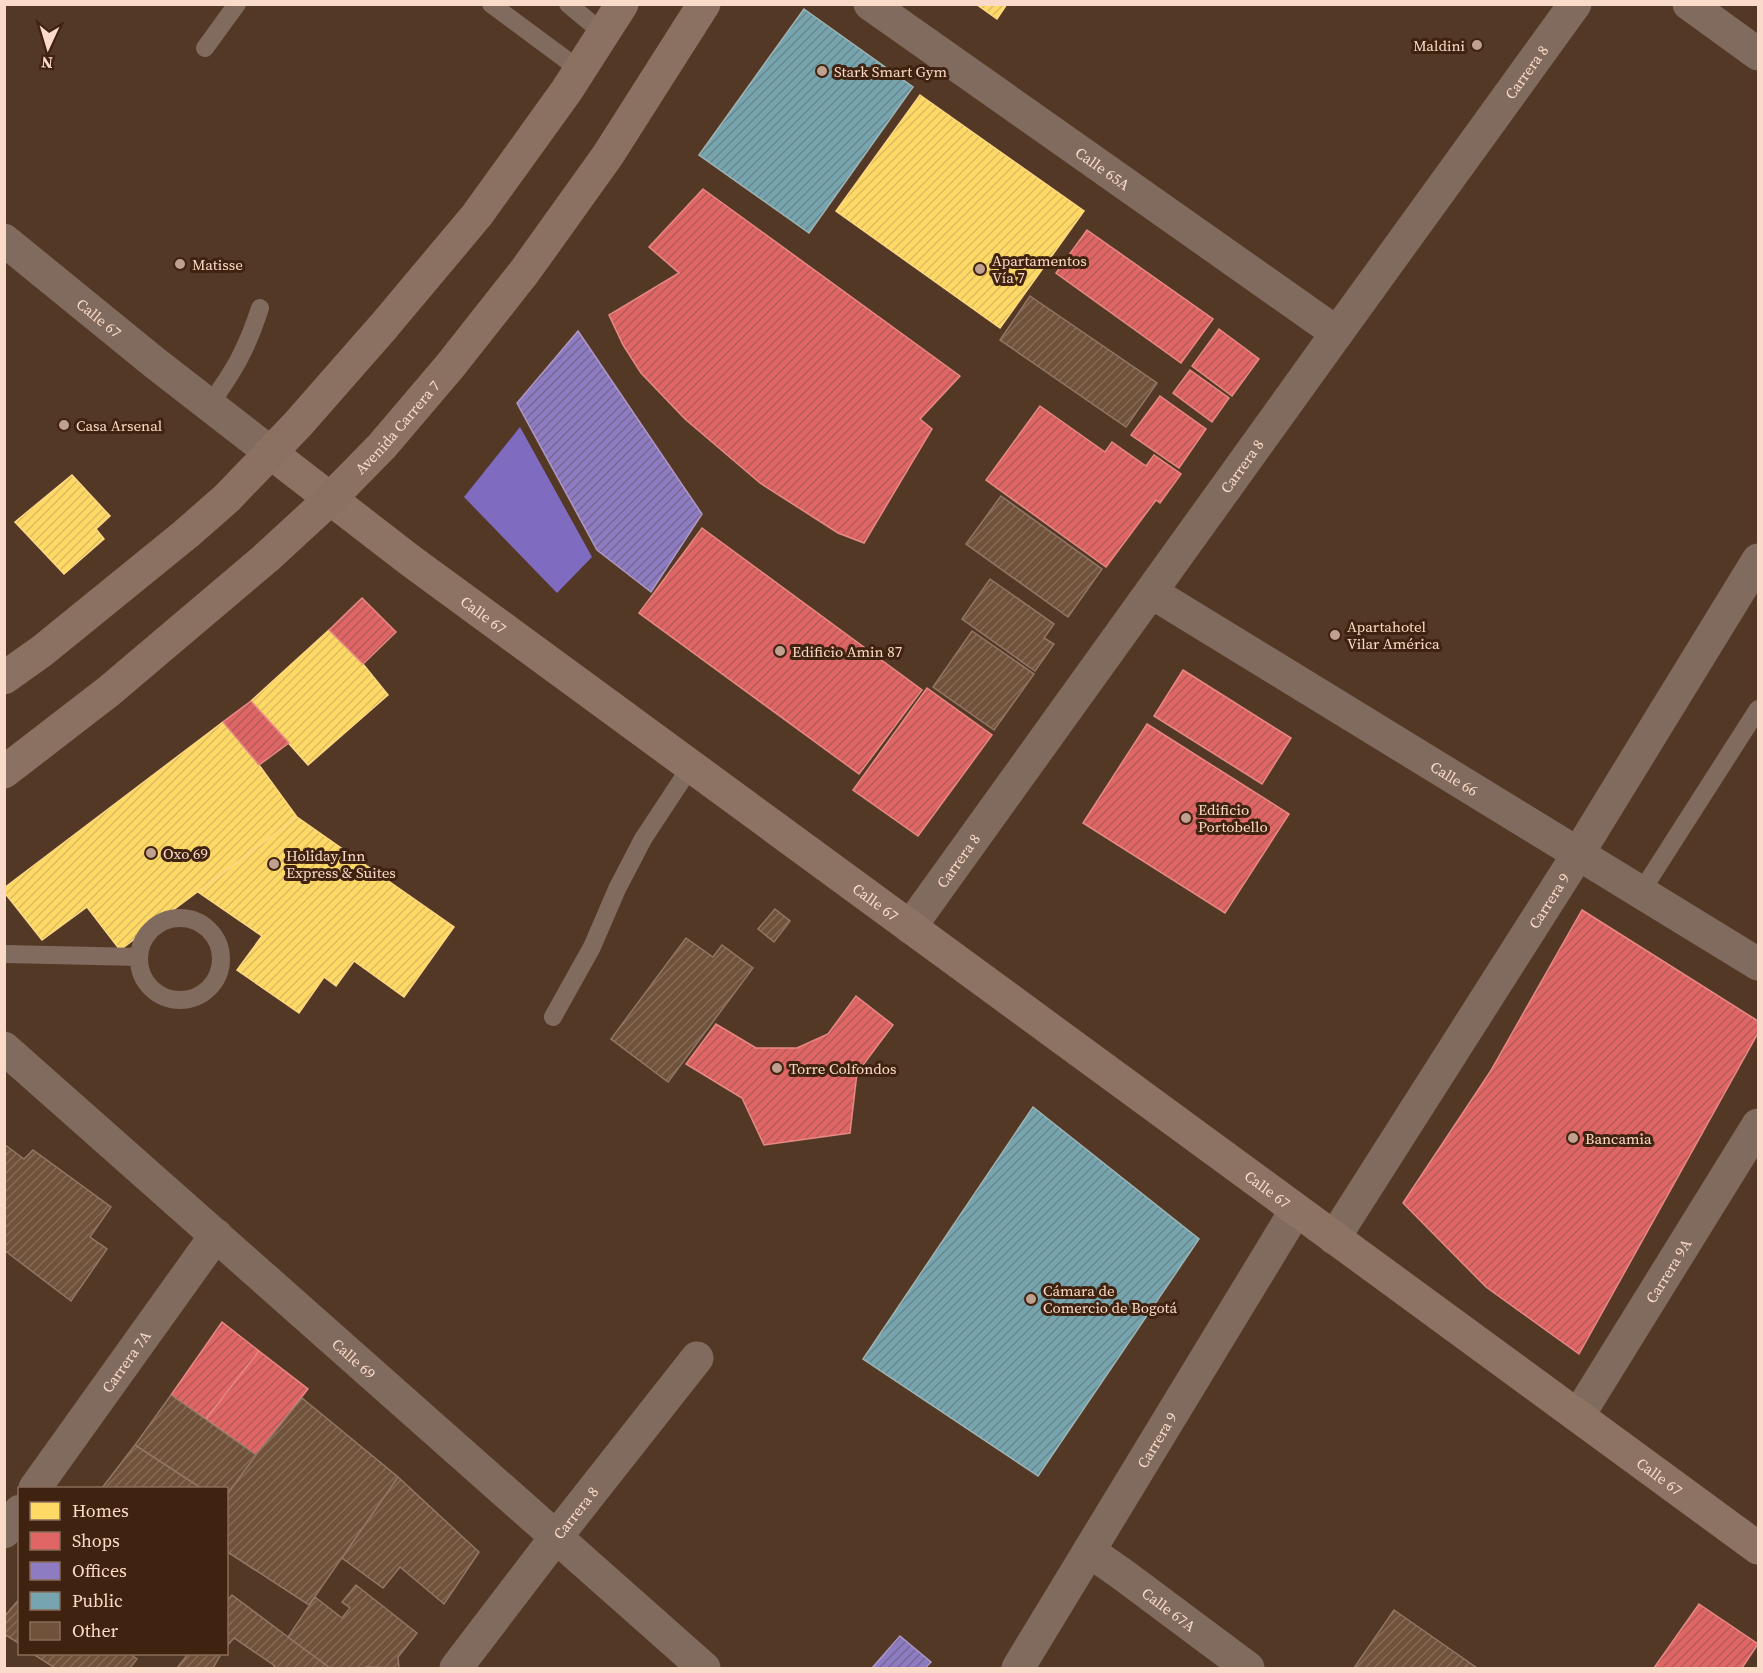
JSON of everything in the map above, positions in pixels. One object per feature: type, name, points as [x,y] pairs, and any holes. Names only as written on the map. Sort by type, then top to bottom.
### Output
[{"type":"main road","points":[[4,678],[42,651],[186,534],[227,498],[271,453],[348,368],[477,215],[580,70],[622,4]]},
{"type":"main road","name":"Avenida Carrera 7","points":[[4,772],[110,691],[266,558],[330,499],[410,414],[525,271],[608,155],[704,4]]},
{"type":"main road","name":"Calle 67","points":[[271,453],[411,561],[1758,1548]]},
{"type":"street","name":"Calle 65A","points":[[870,4],[1336,333]]},
{"type":"street","name":"Carrera 8","points":[[910,927],[1575,4]]},
{"type":"street","points":[[1689,4],[1758,54]]},
{"type":"street","name":"Calle 67","points":[[4,240],[155,363],[271,453]]},
{"type":"street","name":"Carrera 9","points":[[1334,1238],[1578,854],[1758,560]]},
{"type":"street","name":"Calle 66","points":[[1151,592],[1758,964]]},
{"type":"street","name":"Calle 69","points":[[4,1048],[704,1668]]},
{"type":"street","name":"Carrera 9A","points":[[1578,1416],[1758,1125]]},
{"type":"street","name":"Carrera 9","points":[[1018,1668],[1296,1210]]},
{"type":"street","name":"Carrera 7A","points":[[36,1487],[216,1235]]},
{"type":"street","name":"Carrera 8","points":[[456,1668],[697,1358]]},
{"type":"street","points":[[4,1532],[18,1514]]},
{"type":"street","name":"Calle 67A","points":[[1089,1551],[1248,1668]]},
{"type":"lane","points":[[205,48],[237,4]]},
{"type":"lane","points":[[491,4],[580,70]]},
{"type":"lane","points":[[568,4],[603,33]]},
{"type":"lane","points":[[209,405],[234,370],[250,339],[260,308]]},
{"type":"lane","points":[[1641,892],[1758,709]]},
{"type":"lane","points":[[553,1017],[592,947],[617,889],[643,839],[691,766]]},
{"type":"lane","points":[[185,918],[198,922],[209,930],[217,941],[221,954],[220,968],[215,980],[207,990],[195,997],[182,1000],[169,998],[156,992],[141,971],[139,957],[142,944],[159,924],[172,919],[185,918]]},
{"type":"lane","points":[[4,954],[139,957]]},
{"type":"shaded area","points":[[520,427],[592,557],[557,593],[464,497]]},
{"type":"building: Homes","points":[[976,4],[1007,4],[997,19]]},
{"type":"building: Homes","name":"Apartamentos Vía 7","points":[[920,95],[1084,211],[1000,328],[836,211]]},
{"type":"building: Homes","points":[[72,475],[110,516],[96,529],[104,539],[64,574],[15,522]]},
{"type":"building: Homes","points":[[329,630],[363,664],[388,695],[308,765],[251,701]]},
{"type":"building: Homes","name":"Oxo 69","points":[[223,722],[259,765],[297,817],[120,950],[87,907],[42,940],[4,892],[4,888]]},
{"type":"building: Homes","points":[[297,817],[454,927],[404,997],[354,961],[336,986],[324,977],[299,1013],[237,970],[262,936],[198,892]]},
{"type":"building: Shops","points":[[703,189],[960,376],[920,419],[932,429],[864,543],[838,533],[760,483],[685,419],[641,373],[623,345],[609,315],[679,273],[649,247]]},
{"type":"building: Shops","points":[[1087,230],[1213,319],[1181,363],[1056,273]]},
{"type":"building: Shops","points":[[1219,329],[1259,359],[1232,396],[1192,366]]},
{"type":"building: Shops","points":[[1190,370],[1229,398],[1212,422],[1173,393]]},
{"type":"building: Shops","points":[[1160,396],[1206,429],[1179,468],[1131,435]]},
{"type":"building: Shops","points":[[1040,406],[1105,452],[1112,442],[1146,466],[1154,455],[1181,474],[1160,503],[1156,500],[1106,567],[986,480]]},
{"type":"building: Shops","name":"Edificio Amin 87","points":[[702,528],[922,690],[859,774],[639,613]]},
{"type":"building: Shops","points":[[362,598],[396,632],[363,664],[329,630]]},
{"type":"building: Shops","points":[[1183,670],[1291,738],[1262,784],[1154,716]]},
{"type":"building: Shops","points":[[927,688],[992,735],[918,836],[853,790]]},
{"type":"building: Shops","points":[[251,701],[289,743],[259,765],[223,722]]},
{"type":"building: Shops","name":"Edificio Portobello","points":[[1147,724],[1289,814],[1225,913],[1083,823]]},
{"type":"building: Shops","name":"Bancamia","points":[[1582,910],[1758,1021],[1758,1033],[1579,1354],[1486,1287],[1403,1203],[1490,1072]]},
{"type":"building: Shops","name":"Torre Colfondos","points":[[856,996],[893,1025],[857,1073],[850,1133],[764,1145],[742,1098],[686,1064],[716,1024],[756,1048],[797,1048],[828,1034]]},
{"type":"building: Shops","points":[[222,1322],[259,1351],[206,1419],[171,1395]]},
{"type":"building: Shops","points":[[259,1351],[308,1389],[256,1455],[206,1419]]},
{"type":"building: Shops","points":[[1699,1604],[1758,1644],[1742,1668],[1654,1668]]},
{"type":"building: Offices","points":[[578,331],[702,514],[651,592],[597,550],[517,403]]},
{"type":"building: Offices","points":[[900,1636],[931,1662],[925,1668],[872,1668]]},
{"type":"building: Public","points":[[804,9],[913,87],[809,233],[699,155]]},
{"type":"building: Public","name":"Cámara de Comercio de Bogotá","points":[[1033,1107],[1199,1239],[1038,1476],[863,1359]]},
{"type":"building: Other","points":[[1030,296],[1157,383],[1126,427],[1000,340]]},
{"type":"building: Other","points":[[1001,496],[1102,569],[1068,617],[966,544]]},
{"type":"building: Other","points":[[990,579],[1054,624],[1044,638],[1054,644],[1035,671],[962,619]]},
{"type":"building: Other","points":[[972,631],[1034,674],[994,730],[933,687]]},
{"type":"building: Other","points":[[775,909],[790,921],[774,942],[758,929]]},
{"type":"building: Other","points":[[686,938],[713,957],[722,945],[753,968],[668,1082],[611,1039]]},
{"type":"building: Other","points":[[4,1144],[24,1159],[33,1150],[111,1207],[90,1237],[107,1249],[71,1301],[4,1250]]},
{"type":"building: Other","points":[[171,1395],[256,1455],[228,1493],[228,1487],[199,1487],[135,1445]]},
{"type":"building: Other","points":[[302,1398],[398,1477],[309,1605],[228,1552],[228,1493]]},
{"type":"building: Other","points":[[135,1445],[199,1487],[103,1487]]},
{"type":"building: Other","points":[[398,1477],[479,1552],[444,1604],[400,1567],[383,1588],[342,1558]]},
{"type":"building: Other","points":[[356,1585],[417,1633],[398,1657],[399,1668],[330,1668],[288,1637],[315,1597],[342,1618],[350,1608],[342,1602]]},
{"type":"building: Other","points":[[232,1595],[330,1668],[272,1668],[275,1666],[234,1638],[228,1645],[228,1600]]},
{"type":"building: Other","points":[[18,1600],[18,1643],[4,1634],[4,1617]]},
{"type":"building: Other","points":[[1394,1610],[1477,1668],[1354,1668]]},
{"type":"building: Other","points":[[35,1655],[131,1655],[137,1659],[130,1668],[55,1668]]},
{"type":"building: Other","points":[[187,1655],[220,1655],[213,1668],[177,1668]]},
{"type":"place","name":"Maldini","points":[[1477,45]]},
{"type":"place","name":"Stark Smart Gym","points":[[822,71]]},
{"type":"place","name":"Matisse","points":[[180,264]]},
{"type":"place","name":"Apartamentos Vía 7","points":[[980,269]]},
{"type":"place","name":"Casa Arsenal","points":[[64,425]]},
{"type":"place","name":"Apartahotel Vilar América","points":[[1335,635]]},
{"type":"place","name":"Edificio Amin 87","points":[[780,651]]},
{"type":"place","name":"Edificio Portobello","points":[[1186,818]]},
{"type":"place","name":"Oxo 69","points":[[151,853]]},
{"type":"place","name":"Holiday Inn Express & Suites","points":[[274,864]]},
{"type":"place","name":"Torre Colfondos","points":[[777,1068]]},
{"type":"place","name":"Bancamia","points":[[1573,1138]]},
{"type":"place","name":"Cámara de Comercio de Bogotá","points":[[1031,1299]]}]
